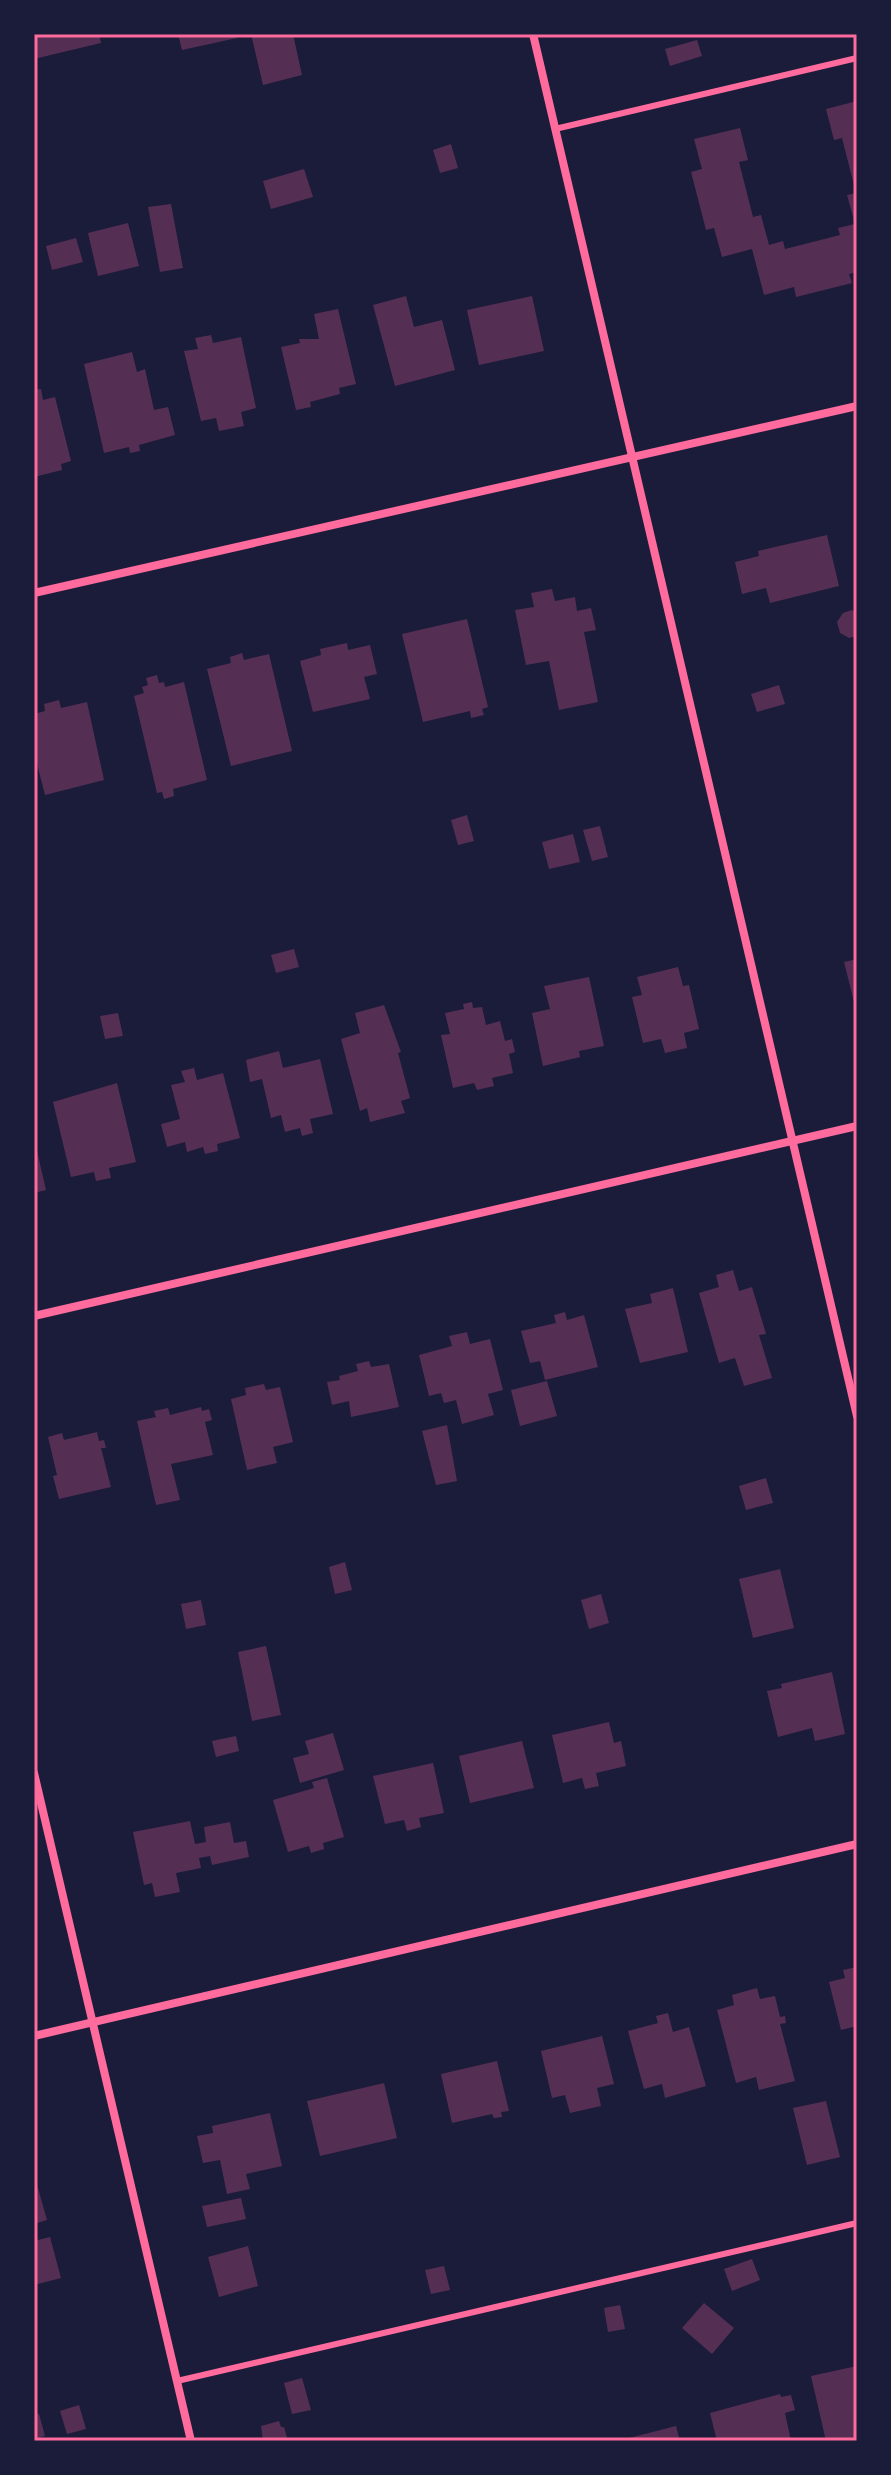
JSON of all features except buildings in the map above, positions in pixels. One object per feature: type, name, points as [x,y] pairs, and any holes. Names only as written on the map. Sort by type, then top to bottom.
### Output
[{"type":"street","points":[[533,34],[857,1416]]},
{"type":"street","points":[[34,593],[630,455],[857,406]]},
{"type":"street","points":[[34,1316],[857,1126]]},
{"type":"street","points":[[34,1773],[191,2441]]},
{"type":"street","points":[[34,2036],[857,1844]]},
{"type":"lane","points":[[555,129],[857,58]]},
{"type":"lane","points":[[177,2381],[857,2223]]}]
